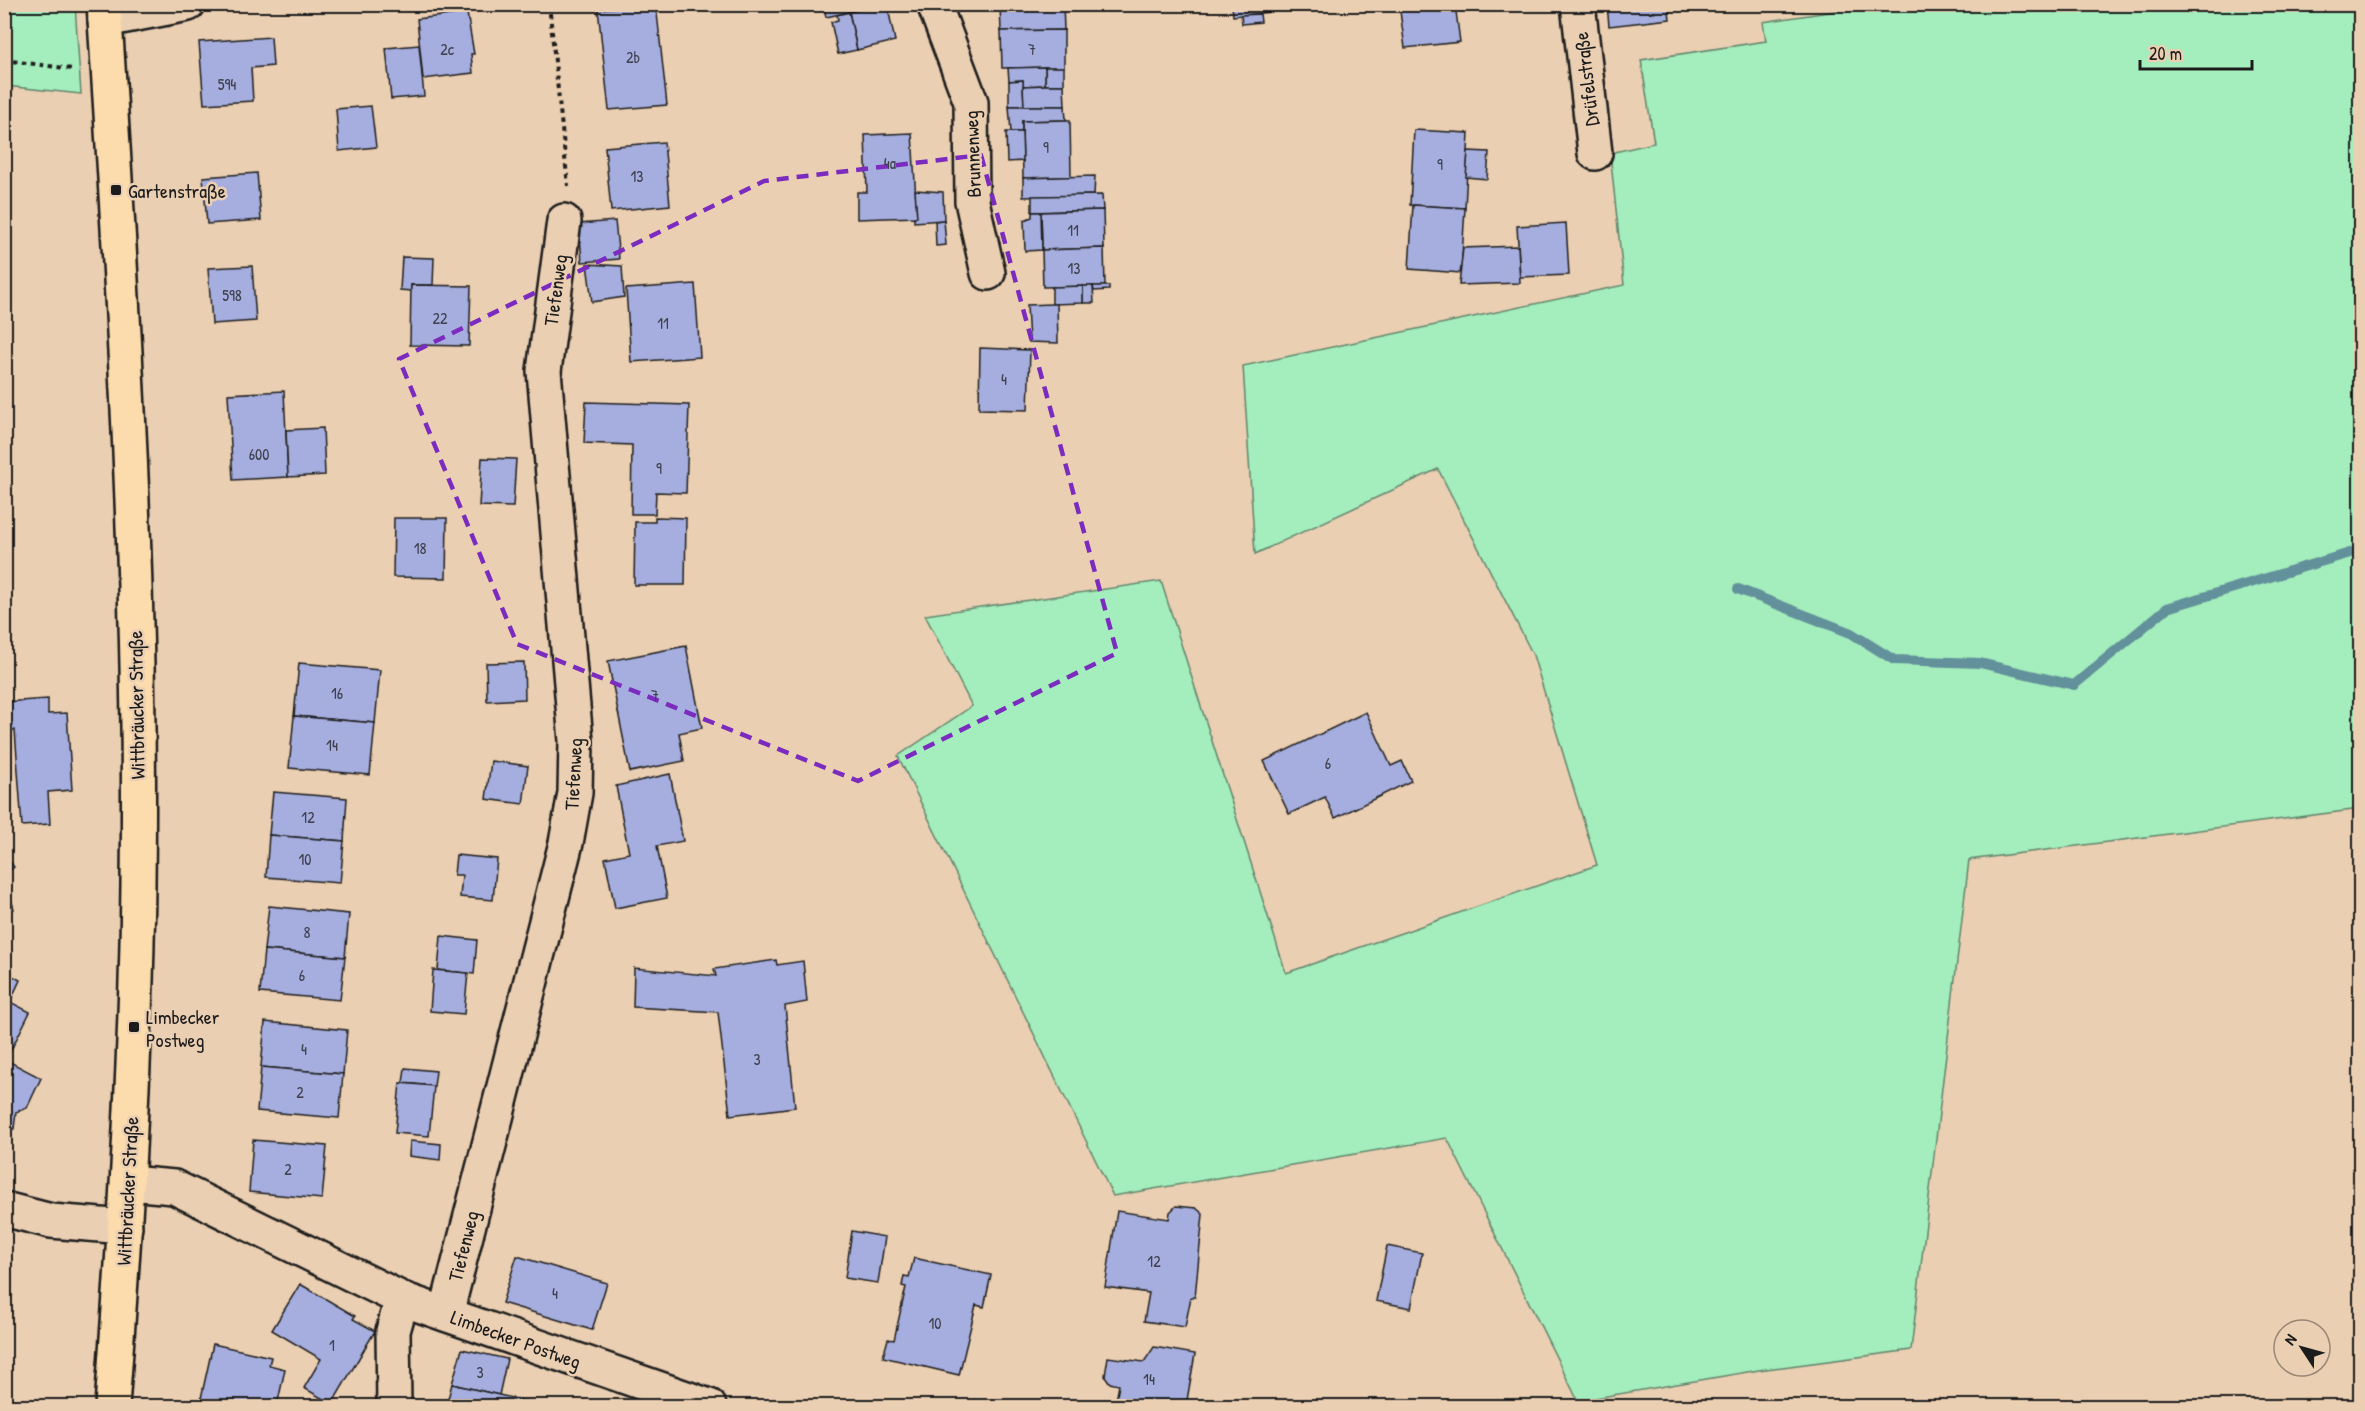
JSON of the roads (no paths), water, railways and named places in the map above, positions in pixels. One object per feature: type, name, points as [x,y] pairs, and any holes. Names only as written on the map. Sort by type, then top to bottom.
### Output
[{"type":"main road","name":"Wittbräucker Straße","points":[[104,12],[120,261],[138,773],[138,886],[129,1183],[112,1407]]},
{"type":"street","points":[[104,12],[188,4]]},
{"type":"street","name":"Brunnenweg","points":[[934,4],[971,102],[972,201],[988,273]]},
{"type":"street","name":"Drüfelstraße","points":[[1578,4],[1595,153]]},
{"type":"street","name":"Tiefenweg","points":[[446,1314],[566,843],[575,793],[576,741],[544,371],[564,221]]},
{"type":"street","name":"Limbecker Postweg","points":[[129,1183],[174,1187],[402,1299],[709,1407]]},
{"type":"street","points":[[4,1209],[51,1221],[125,1227]]},
{"type":"street","points":[[394,1407],[393,1331],[402,1299]]},
{"type":"waterway","points":[[1738,589],[1851,633],[1894,660],[1980,663],[2074,685],[2167,608],[2360,550]]},
{"type":"place","name":"Gartenstraße","points":[[116,190]]},
{"type":"place","name":"Limbecker Postweg","points":[[134,1027]]}]
